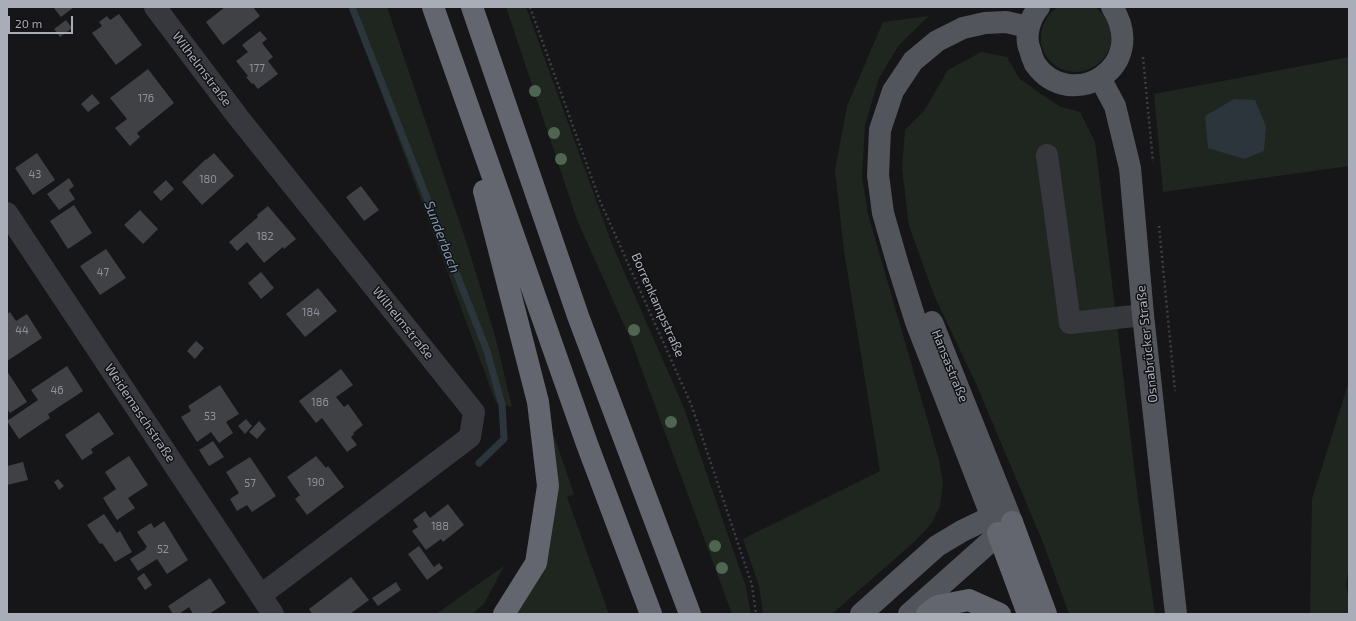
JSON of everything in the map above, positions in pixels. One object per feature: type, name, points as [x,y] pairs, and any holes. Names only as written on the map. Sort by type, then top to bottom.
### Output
[{"type":"highway","points":[[433,7],[587,444],[651,614]]},
{"type":"highway","points":[[472,7],[578,316],[690,614]]},
{"type":"highway","points":[[450,54],[538,402],[548,486],[536,563],[504,614]]},
{"type":"highway","points":[[1001,524],[1028,614]]},
{"type":"highway","points":[[1001,524],[1046,614]]},
{"type":"highway","points":[[927,614],[938,606],[969,600],[1000,614]]},
{"type":"main road","points":[[1039,7],[1034,13],[1028,27],[1028,46],[1035,63],[1048,77],[1065,84],[1077,85],[1083,85],[1100,78],[1111,70],[1119,58],[1123,45],[1123,31],[1119,18],[1112,7]]},
{"type":"main road","name":"Hansastraße","points":[[1001,524],[908,261],[883,213],[878,175],[880,130],[893,91],[913,61],[937,41],[963,28],[985,23],[1006,22],[1028,27]]},
{"type":"main road","name":"Osnabrücker Straße","points":[[1100,78],[1115,106],[1130,168],[1143,315],[1176,614]]},
{"type":"main road","points":[[861,614],[937,546],[962,531],[1001,524]]},
{"type":"main road","points":[[909,614],[1001,524]]},
{"type":"street","name":"Wilhelmstraße","points":[[154,7],[238,117],[474,412],[470,437],[261,596]]},
{"type":"street","points":[[1048,155],[1070,323],[1143,315]]},
{"type":"street","name":"Weidemaschstraße","points":[[7,213],[273,614]]},
{"type":"path","name":"Borrenkampstraße","points":[[530,7],[600,201],[690,404],[752,585],[756,614]]},
{"type":"path","points":[[1142,54],[1153,164]]},
{"type":"path","points":[[1159,219],[1176,392]]},
{"type":"shaded area","points":[[349,7],[387,7],[468,247],[495,336],[512,407],[496,403]]},
{"type":"shaded area","points":[[506,7],[526,7],[612,244],[684,408],[745,584],[751,614],[732,614],[630,338],[577,220]]},
{"type":"shaded area","points":[[1058,7],[1094,7],[1104,16],[1108,23],[1111,35],[1110,46],[1106,56],[1098,64],[1089,69],[1078,72],[1067,71],[1053,64],[1048,58],[1041,44],[1041,35],[1047,17]]},
{"type":"shaded area","points":[[929,16],[899,45],[879,78],[865,125],[862,177],[868,214],[939,460],[943,483],[940,506],[932,523],[914,542],[832,614],[763,614],[759,586],[743,539],[880,471],[844,251],[835,170],[847,106],[883,22]]},
{"type":"shaded area","points":[[981,52],[1007,57],[1019,78],[1061,107],[1080,112],[1095,142],[1138,499],[1155,614],[1069,614],[1042,540],[977,386],[934,295],[909,226],[902,168],[905,130],[924,111],[948,70]]},
{"type":"shaded area","points":[[1349,57],[1349,166],[1163,192],[1154,94]]},
{"type":"shaded area","points":[[1234,99],[1255,100],[1266,126],[1264,151],[1244,159],[1208,148],[1205,116]]},
{"type":"shaded area","points":[[1349,381],[1349,565],[1346,585],[1349,601],[1349,614],[1310,614],[1312,499]]},
{"type":"shaded area","points":[[549,427],[554,436],[574,494],[567,497],[609,614],[514,614],[545,565]]},
{"type":"shaded area","points":[[504,566],[484,604],[472,614],[436,614]]},
{"type":"building","points":[[53,7],[74,7],[61,17]]},
{"type":"building","points":[[225,7],[253,7],[260,16],[223,45],[206,22]]},
{"type":"building","points":[[119,14],[142,45],[116,65],[92,33],[102,26],[99,22],[107,16],[110,20]]},
{"type":"building","points":[[66,20],[72,28],[60,37],[54,29]]},
{"type":"building","points":[[260,31],[267,39],[262,43],[273,57],[268,61],[278,74],[258,89],[246,77],[248,76],[236,61],[248,52],[242,45]]},
{"type":"building","points":[[148,69],[174,103],[137,133],[140,137],[130,146],[115,128],[127,119],[110,98]]},
{"type":"building","points":[[92,94],[100,103],[88,112],[81,104]]},
{"type":"building","points":[[37,153],[55,180],[33,195],[15,168]]},
{"type":"building","points":[[214,153],[234,176],[202,205],[182,182]]},
{"type":"building","points":[[69,178],[74,186],[69,190],[75,199],[59,210],[47,194]]},
{"type":"building","points":[[166,180],[174,189],[161,201],[153,192]]},
{"type":"building","points":[[361,186],[379,210],[364,221],[346,197]]},
{"type":"building","points":[[74,205],[92,233],[68,249],[50,221]]},
{"type":"building","points":[[268,206],[296,239],[284,249],[283,247],[264,263],[247,242],[237,251],[229,242],[258,217],[257,215]]},
{"type":"building","points":[[140,210],[158,229],[143,244],[124,225]]},
{"type":"building","points":[[106,249],[126,278],[100,295],[80,266]]},
{"type":"building","points":[[261,272],[274,288],[261,299],[248,283]]},
{"type":"building","points":[[318,288],[337,311],[305,337],[286,314]]},
{"type":"building","points":[[10,312],[16,321],[27,314],[42,338],[7,361],[7,314]]},
{"type":"building","points":[[196,341],[204,348],[195,359],[187,351]]},
{"type":"building","points":[[67,366],[83,391],[48,414],[50,418],[19,439],[7,421],[38,400],[31,390]]},
{"type":"building","points":[[341,369],[353,385],[336,397],[344,407],[348,404],[363,425],[353,433],[354,434],[351,437],[357,445],[347,452],[322,418],[316,423],[299,401]]},
{"type":"building","points":[[7,371],[27,402],[10,413],[7,409]]},
{"type":"building","points":[[220,385],[239,414],[226,422],[233,433],[219,443],[211,432],[197,442],[181,417],[191,411],[188,406]]},
{"type":"building","points":[[99,412],[114,434],[91,449],[93,453],[82,460],[65,435]]},
{"type":"building","points":[[246,419],[252,426],[245,434],[238,426]]},
{"type":"building","points":[[259,421],[266,429],[257,439],[249,432]]},
{"type":"building","points":[[213,441],[224,457],[209,466],[199,450]]},
{"type":"building","points":[[129,456],[148,485],[128,498],[135,508],[117,520],[103,498],[116,489],[105,472]]},
{"type":"building","points":[[316,456],[326,468],[328,466],[344,487],[307,515],[295,499],[300,495],[287,477]]},
{"type":"building","points":[[250,457],[276,496],[252,512],[247,505],[237,511],[230,499],[239,493],[226,472]]},
{"type":"building","points":[[23,462],[28,480],[7,485],[7,466]]},
{"type":"building","points":[[58,479],[64,486],[59,490],[54,482]]},
{"type":"building","points":[[448,504],[464,525],[443,542],[441,539],[426,550],[412,531],[418,527],[413,520],[425,511],[430,518]]},
{"type":"building","points":[[104,514],[117,533],[120,531],[132,552],[115,562],[87,525]]},
{"type":"building","points":[[164,521],[188,560],[167,574],[157,559],[138,571],[130,559],[147,547],[137,532],[151,523],[154,528]]},
{"type":"building","points":[[419,546],[434,567],[439,563],[443,568],[427,580],[408,554]]},
{"type":"building","points":[[144,573],[152,585],[145,590],[137,578]]},
{"type":"building","points":[[351,577],[369,600],[350,614],[312,614],[309,609]]},
{"type":"building","points":[[210,578],[226,603],[209,614],[193,614],[189,607],[179,614],[173,614],[168,606]]},
{"type":"building","points":[[396,582],[401,590],[378,606],[372,598]]},
{"type":"waterway","name":"Sunderbach","points":[[352,7],[487,351],[502,405],[504,439],[479,463]]}]
